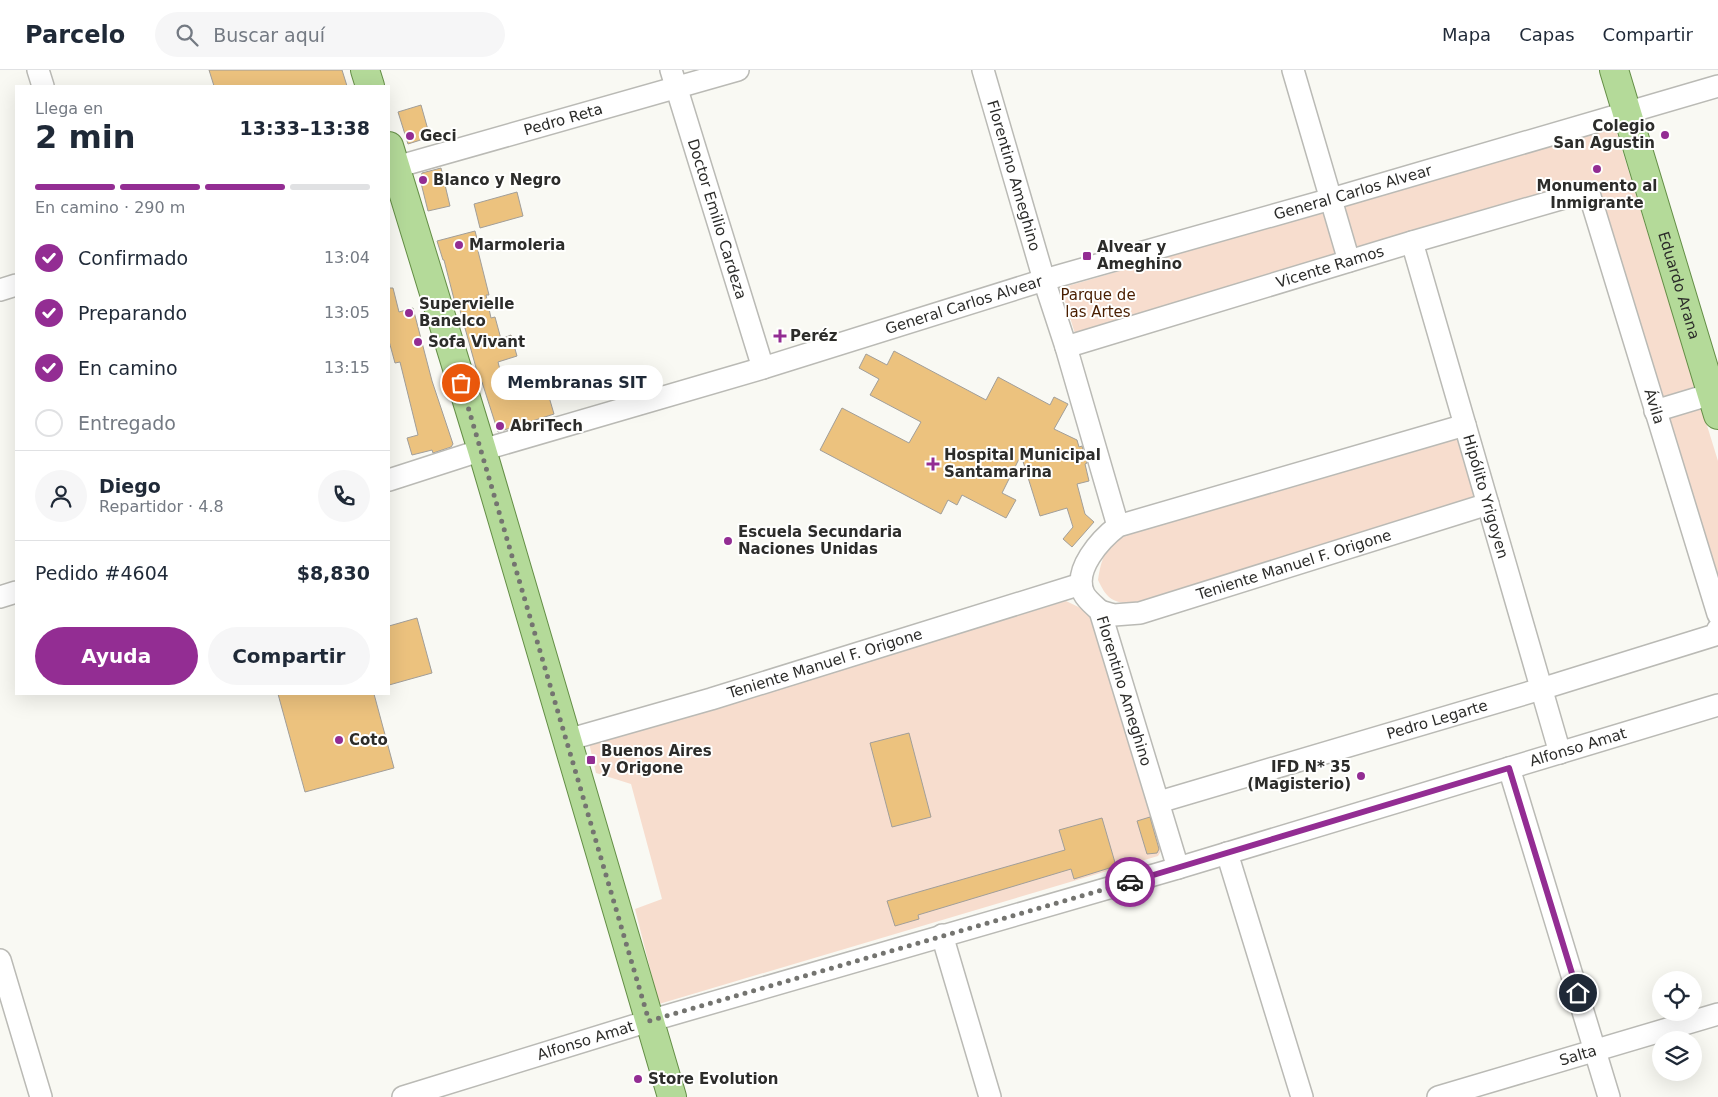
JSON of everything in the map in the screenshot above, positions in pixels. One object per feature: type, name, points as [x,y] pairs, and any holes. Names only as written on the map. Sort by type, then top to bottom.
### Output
[{"type":"main road","points":[[365,70],[370,85]]},
{"type":"main road","name":"Eduardo Arana","points":[[1614,70],[1716,400]]},
{"type":"main road","points":[[391,161],[482,450],[672,1097]]},
{"type":"street","points":[[38,70],[43,85]]},
{"type":"street","name":"Pedro Reta","points":[[391,161],[674,79],[738,70]]},
{"type":"street","name":"Florentino Ameghino","points":[[983,70],[1118,526]]},
{"type":"street","points":[[1293,70],[1349,261]]},
{"type":"street","name":"Doctor Emilio Cardeza","points":[[674,79],[763,368]]},
{"type":"street","name":"General Carlos Alvear","points":[[390,480],[482,450],[763,368],[1044,280],[1331,199],[1718,86]]},
{"type":"street","name":"Vicente Ramos","points":[[1066,347],[1412,242],[1585,192],[1589,193],[1592,199]]},
{"type":"street","name":"Ávila","points":[[1592,199],[1717,626]]},
{"type":"street","name":"Hipólito Yrigoyen","points":[[1412,242],[1560,752]]},
{"type":"street","points":[[0,290],[15,285]]},
{"type":"street","points":[[1655,411],[1716,400]]},
{"type":"street","points":[[1081,584],[1082,574],[1096,547],[1118,526],[1464,425]]},
{"type":"street","name":"Teniente Manuel F. Origone","points":[[1100,611],[1114,615],[1140,613],[1488,504]]},
{"type":"street","name":"Florentino Ameghino","points":[[1081,584],[1084,594],[1100,611],[1178,868]]},
{"type":"street","name":"Teniente Manuel F. Origone","points":[[567,740],[711,699],[1081,584]]},
{"type":"street","points":[[0,596],[15,592]]},
{"type":"street","name":"Pedro Legarte","points":[[1159,802],[1541,689],[1717,626]]},
{"type":"street","name":"Alfonso Amat","points":[[403,1097],[649,1021],[1178,868],[1718,705]]},
{"type":"street","points":[[1509,768],[1609,1097]]},
{"type":"street","points":[[1226,853],[1302,1097]]},
{"type":"street","points":[[942,935],[990,1097]]},
{"type":"street","points":[[0,960],[41,1097]]},
{"type":"street","name":"Salta","points":[[1438,1097],[1718,1014]]},
{"type":"green space","name":"Parque de las Artes","points":[[1615,127],[1718,461],[1718,595],[1591,182],[1076,337],[1061,288]]},
{"type":"green space","points":[[1458,438],[1477,495],[1474,498],[1130,604],[1118,602],[1110,598],[1098,580],[1103,559],[1109,548],[1126,535]]},
{"type":"green space","points":[[1066,601],[1091,613],[1164,846],[1158,856],[659,1004],[635,909],[662,899],[631,784],[596,773],[589,743]]},
{"type":"building","points":[[209,70],[342,70],[347,85],[214,85]]},
{"type":"building","points":[[421,105],[430,137],[408,144],[398,112]]},
{"type":"building","points":[[441,168],[450,206],[428,211],[420,179],[422,173]]},
{"type":"building","points":[[517,192],[523,216],[480,228],[474,204]]},
{"type":"building","points":[[475,231],[489,295],[486,295],[491,318],[495,317],[501,339],[511,335],[517,356],[498,362],[504,385],[542,373],[554,414],[498,432],[482,382],[480,382],[458,303],[455,303],[437,241]]},
{"type":"building","points":[[390,288],[393,288],[399,312],[413,308],[432,381],[453,444],[451,447],[433,453],[432,450],[412,455],[407,438],[418,435],[400,362],[395,363],[390,345]]},
{"type":"building","points":[[894,351],[986,400],[998,377],[1050,405],[1054,397],[1068,404],[1054,429],[1077,440],[1079,447],[1082,446],[1087,463],[1085,464],[1089,481],[1077,484],[1085,514],[1094,522],[1072,547],[1063,539],[1073,527],[1067,508],[1040,516],[1021,455],[1002,493],[1016,500],[1006,518],[962,495],[957,505],[948,500],[941,514],[820,450],[842,408],[909,443],[921,422],[870,395],[879,379],[859,368],[866,354],[887,365]]},
{"type":"building","points":[[417,618],[432,673],[390,685],[390,626]]},
{"type":"building","name":"Coto","points":[[278,695],[374,695],[394,768],[305,792]]},
{"type":"building","points":[[909,733],[931,817],[892,827],[870,743]]},
{"type":"building","points":[[1150,817],[1159,849],[1157,853],[1147,854],[1137,821]]},
{"type":"building","points":[[1102,818],[1116,866],[1074,879],[1071,869],[918,915],[919,919],[895,926],[887,901],[1065,850],[1059,830]]},
{"type":"way so far","points":[[461,383],[649,1021],[1130,882]]},
{"type":"place","name":"Colegio San Agustin","points":[[1665,135]]},
{"type":"place","name":"Geci","points":[[410,136]]},
{"type":"place","name":"Monumento al Inmigrante","points":[[1597,169]]},
{"type":"place","name":"Blanco y Negro","points":[[423,180]]},
{"type":"place","name":"Marmoleria","points":[[459,245]]},
{"type":"place","name":"Alvear y Ameghino","points":[[1087,256]]},
{"type":"place","name":"Supervielle Banelco","points":[[409,313]]},
{"type":"place","name":"Peréz","points":[[780,336]]},
{"type":"place","name":"Sofa Vivant","points":[[418,342]]},
{"type":"place","name":"Membranas SIT","points":[[461,383]]},
{"type":"place","name":"AbriTech","points":[[500,426]]},
{"type":"place","name":"Hospital Municipal Santamarina","points":[[933,464]]},
{"type":"place","name":"Escuela Secundaria Naciones Unidas","points":[[728,541]]},
{"type":"place","name":"Coto","points":[[339,740]]},
{"type":"place","name":"Buenos Aires y Origone","points":[[591,760]]},
{"type":"place","name":"IFD N* 35 (Magisterio)","points":[[1361,776]]},
{"type":"place","name":"Store Evolution","points":[[638,1079]]},
{"type":"route","points":[[1130,882],[1509,768],[1578,993]]}]
